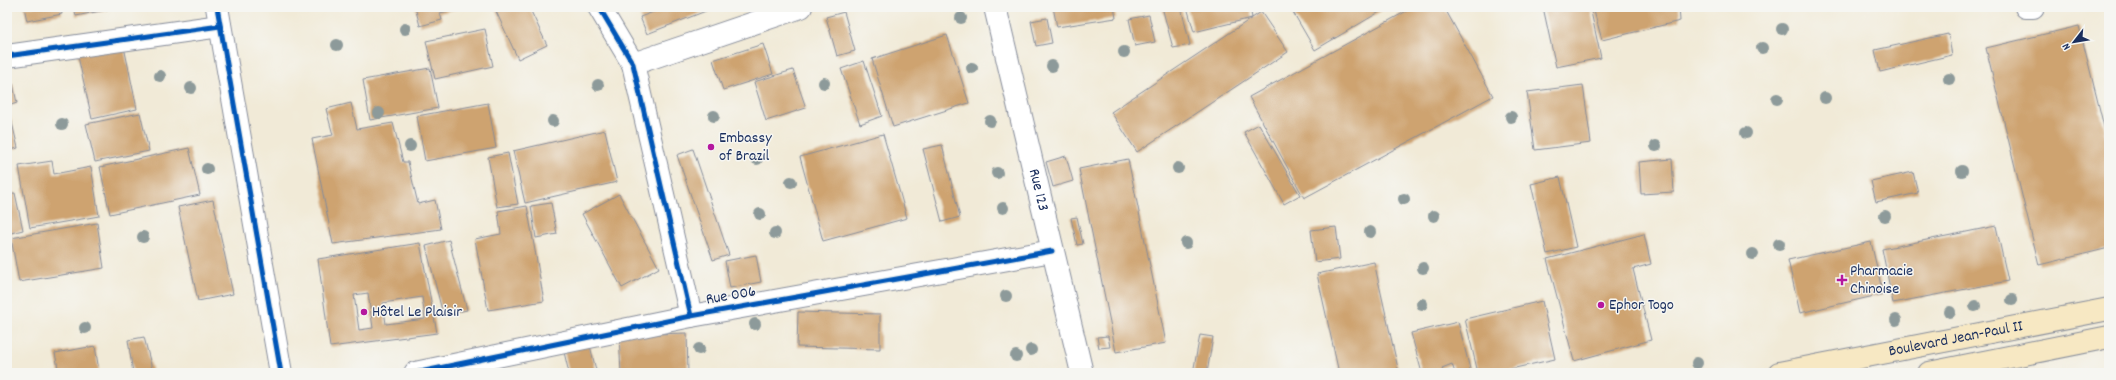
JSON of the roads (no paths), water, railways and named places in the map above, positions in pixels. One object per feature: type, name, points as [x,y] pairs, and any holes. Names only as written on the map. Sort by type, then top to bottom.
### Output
[{"type":"main road","name":"Boulevard Jean-Paul II","points":[[1779,373],[2109,309]]},
{"type":"main road","name":"Boulevard Jean-Paul II","points":[[1929,373],[2109,337]]},
{"type":"street","points":[[598,7],[633,64],[691,316]]},
{"type":"street","points":[[633,64],[801,7]]},
{"type":"street","name":"Rue 123","points":[[995,7],[1082,373]]},
{"type":"street","points":[[2026,7],[2033,7]]},
{"type":"street","points":[[7,56],[219,17],[281,373]]},
{"type":"street","name":"Rue 006","points":[[415,373],[691,316],[1052,251]]},
{"type":"place","name":"Embassy of Brazil","points":[[711,147]]},
{"type":"place","name":"Pharmacie Chinoise","points":[[1842,280]]},
{"type":"place","name":"Ephor Togo","points":[[1601,305]]},
{"type":"place","name":"Hôtel Le Plaisir","points":[[364,312]]}]
